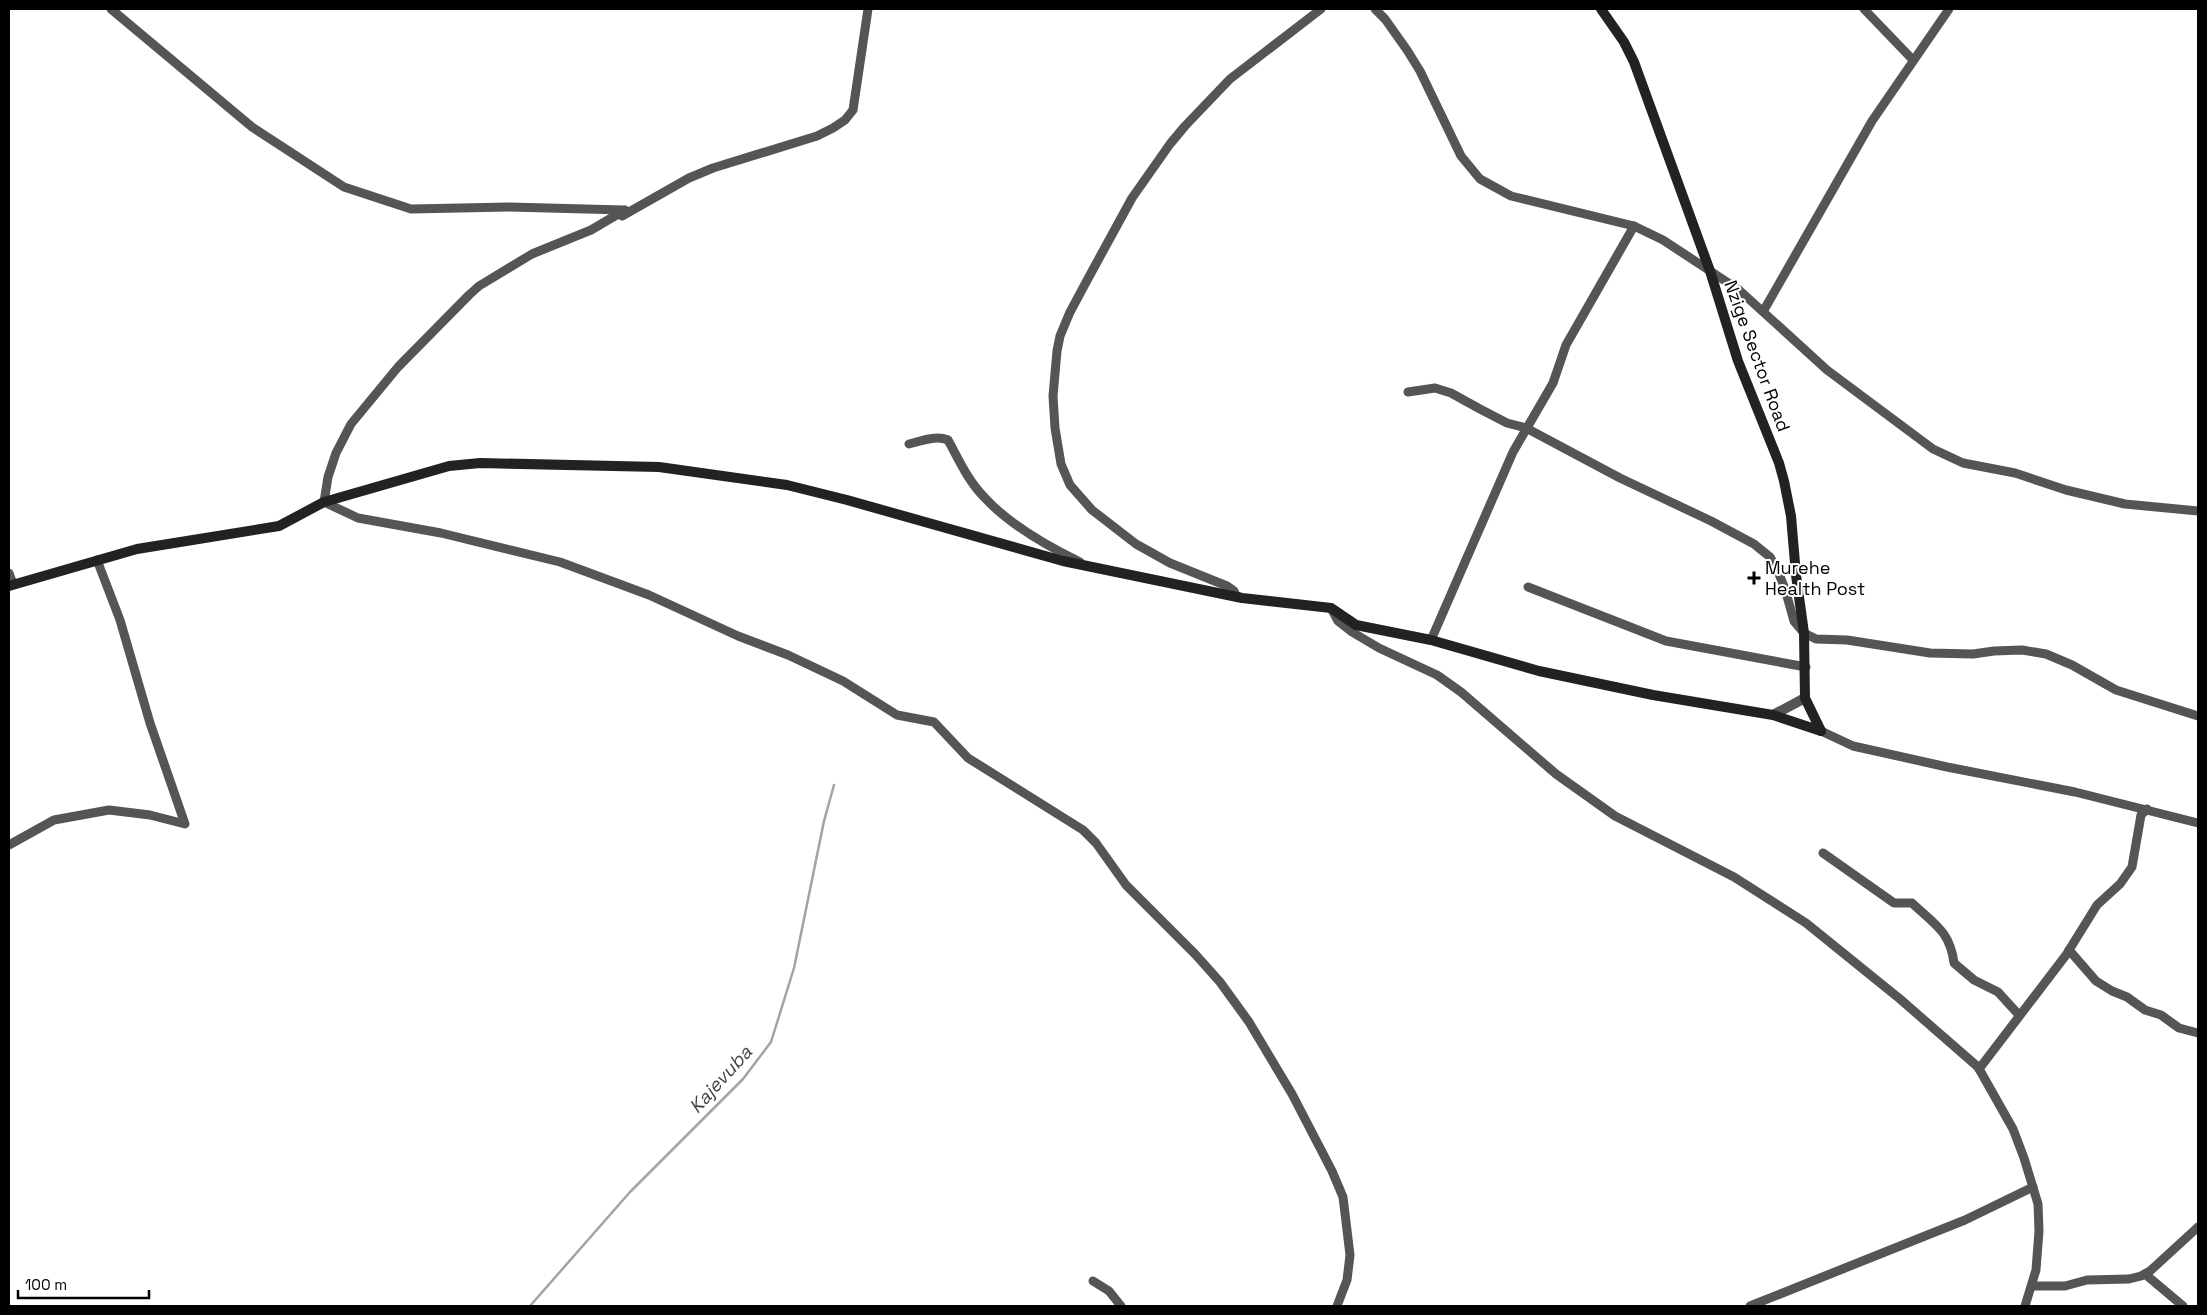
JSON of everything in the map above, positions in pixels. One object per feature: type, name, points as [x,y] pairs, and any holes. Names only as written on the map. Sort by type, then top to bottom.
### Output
[{"type":"main road","name":"Nzige Sector Road","points":[[1601,9],[1624,42],[1634,62],[1710,271],[1738,361],[1779,463],[1791,516],[1796,575],[1804,633],[1805,698],[1821,731]]},
{"type":"main road","points":[[11,585],[137,550],[279,526],[324,502],[421,473],[465,464],[659,467],[706,472],[787,485],[847,500],[1017,549],[1087,566],[1242,598],[1330,608],[1356,625],[1431,640],[1539,671],[1653,695],[1773,716],[1821,731]]},
{"type":"street","points":[[111,9],[252,127],[344,187],[411,208],[625,210]]},
{"type":"street","points":[[625,210],[622,216],[689,178],[712,168],[817,136],[845,120],[853,110],[868,9]]},
{"type":"street","points":[[1242,598],[1236,596],[1234,591],[1227,586],[1170,563],[1136,544],[1077,495],[1066,478],[1057,449],[1053,396],[1056,359],[1060,336],[1070,312],[1132,198],[1170,144],[1184,126],[1230,79],[1321,9]]},
{"type":"street","points":[[1375,9],[1385,19],[1416,64],[1461,156],[1480,179],[1504,193],[1522,200],[1634,226],[1663,240],[1725,279],[1764,310],[1824,368],[1932,449],[1948,458],[1963,464],[2015,473],[2066,490],[2124,504],[2198,510]]},
{"type":"street","points":[[1864,9],[1913,60]]},
{"type":"street","points":[[1764,310],[1795,259],[1853,153],[1913,60],[1949,9]]},
{"type":"street","points":[[625,210],[591,230],[532,254],[480,286],[469,295],[398,366],[351,424],[336,453],[328,477],[324,502],[358,518],[441,532],[560,562],[649,595],[738,636],[788,655],[843,681],[897,715],[934,722],[968,758],[1083,830],[1096,843],[1126,885],[1220,982],[1249,1022],[1292,1094],[1343,1197],[1350,1255],[1347,1280],[1336,1306]]},
{"type":"street","points":[[1431,640],[1444,606],[1526,428],[1542,406],[1553,383],[1566,346],[1634,226]]},
{"type":"street","points":[[1408,392],[1441,389],[1508,423],[1526,428],[1628,482],[1730,530],[1770,557],[1785,588],[1794,621],[1804,633],[1816,639],[1847,640],[1930,652],[1973,654],[2022,650],[2046,654],[2072,665],[2110,687],[2198,716]]},
{"type":"street","points":[[909,444],[934,438],[948,440],[967,476],[985,498],[1000,512],[1034,536],[1087,566]]},
{"type":"street","points":[[9,845],[54,820],[109,810],[150,815],[185,824],[150,723],[120,620],[96,560]]},
{"type":"street","points":[[9,573],[11,585]]},
{"type":"street","points":[[1528,587],[1666,641],[1806,667]]},
{"type":"street","points":[[1330,608],[1338,620],[1352,632],[1380,648],[1437,675],[1461,692],[1556,774],[1615,816],[1734,877],[1806,923],[1900,999],[1978,1068],[2013,1129],[2038,1204],[2039,1231],[2036,1270],[2025,1306]]},
{"type":"street","points":[[1773,716],[1805,698]]},
{"type":"street","points":[[1821,731],[1853,746],[2147,809],[2198,823]]},
{"type":"street","points":[[1978,1068],[2069,950],[2097,905],[2120,884],[2132,868],[2141,815],[2147,809]]},
{"type":"street","points":[[1824,854],[1894,903],[1912,903],[1939,926],[1952,945],[1954,963],[1974,980],[1998,992],[2019,1014]]},
{"type":"street","points":[[2069,950],[2096,980],[2112,992],[2127,997],[2145,1010],[2161,1015],[2179,1028],[2198,1032]]},
{"type":"street","points":[[1750,1306],[1965,1220],[2033,1187]]},
{"type":"street","points":[[2032,1286],[2065,1286],[2081,1281],[2129,1278],[2145,1274],[2198,1227]]},
{"type":"street","points":[[2145,1274],[2183,1306]]},
{"type":"street","points":[[1093,1281],[1110,1291],[1121,1306]]},
{"type":"waterway","name":"Kajevuba","points":[[530,1306],[630,1192],[743,1079],[771,1042],[794,968],[824,821],[834,785]]},
{"type":"place","name":"Murehe Health Post","points":[[1754,578]]}]
